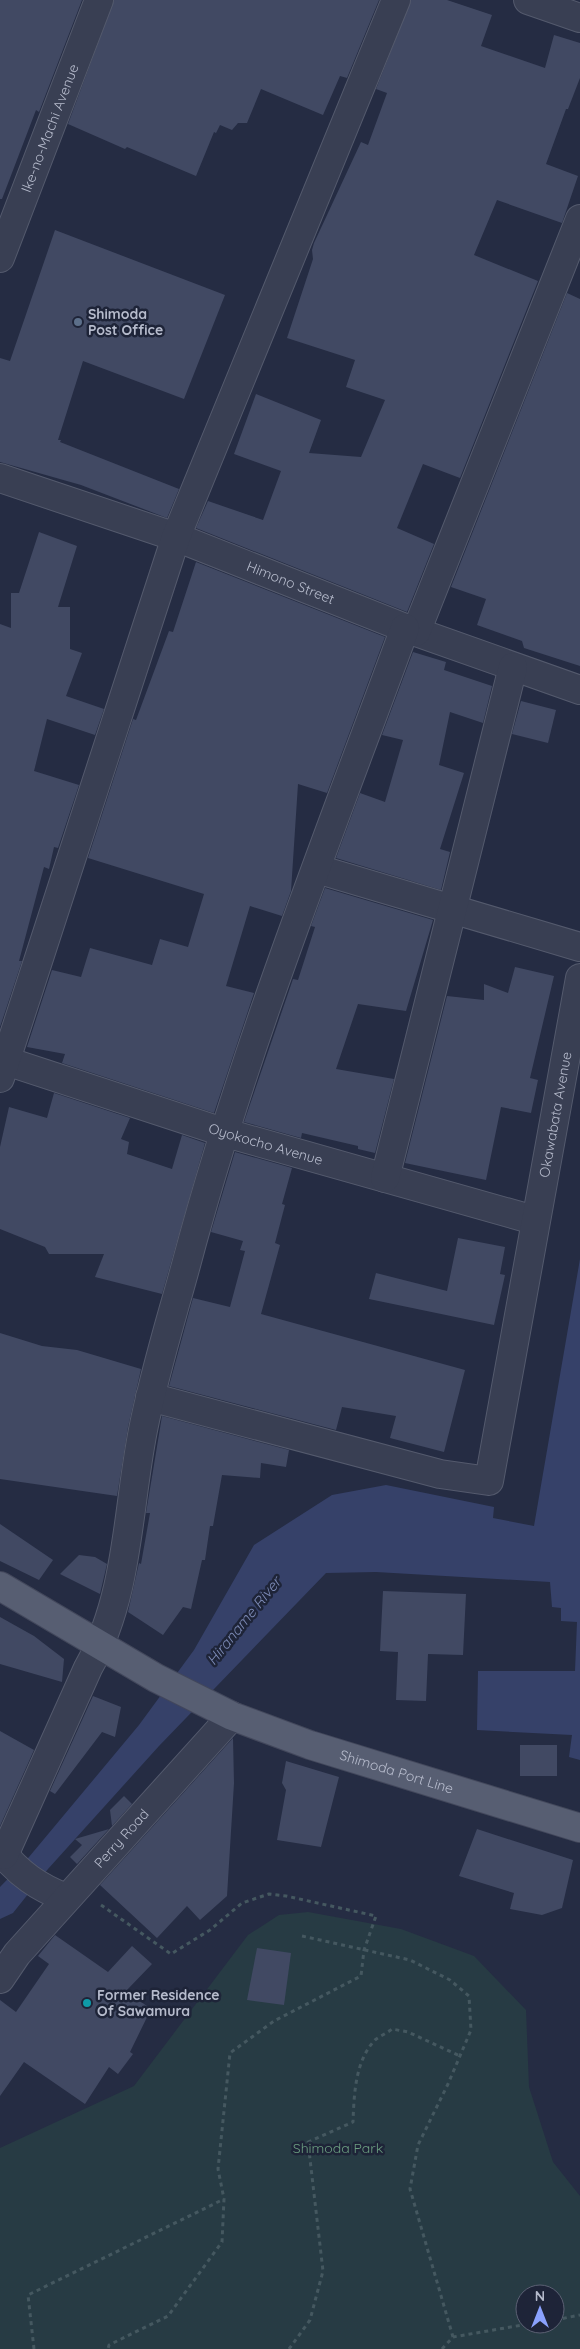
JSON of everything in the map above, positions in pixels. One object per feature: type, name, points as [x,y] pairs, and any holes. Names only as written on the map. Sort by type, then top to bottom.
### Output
[{"type":"main road","points":[[0,1586],[101,1645]]},
{"type":"main road","name":"Shimoda Port Line","points":[[101,1645],[156,1678],[223,1712],[320,1748],[580,1828]]},
{"type":"street","name":"Ike-no-Machi Avenue","points":[[0,258],[99,0]]},
{"type":"street","points":[[2,1066],[176,537],[396,0]]},
{"type":"street","points":[[528,0],[580,18]]},
{"type":"street","points":[[71,1893],[41,1888],[6,1857],[88,1668],[101,1645],[111,1618],[120,1580],[150,1397],[196,1228],[267,1004],[317,869],[411,630],[569,274],[580,219]]},
{"type":"street","name":"Himono Street","points":[[0,478],[176,537],[411,630],[580,690]]},
{"type":"street","points":[[385,1178],[454,909],[513,667]]},
{"type":"street","points":[[317,869],[580,947]]},
{"type":"street","name":"Okawabata Avenue","points":[[150,1397],[440,1474],[489,1481],[534,1220],[580,978]]},
{"type":"street","name":"Oyokocho Avenue","points":[[2,1066],[226,1133],[534,1220]]},
{"type":"street","name":"Perry Road","points":[[0,1979],[17,1954],[71,1893],[223,1712]]},
{"type":"path","points":[[71,1893],[171,1954],[210,1930],[242,1903],[269,1894],[376,1916],[364,1950],[361,1976],[274,2021],[230,2054],[218,2169],[224,2199],[222,2242],[168,2316],[109,2345],[108,2349]]},
{"type":"path","points":[[302,1936],[410,1960],[450,1980],[469,1996],[471,2030],[418,2146],[410,2189],[453,2337]]},
{"type":"path","points":[[289,2349],[310,2320],[323,2271],[308,2142],[353,2122],[355,2087],[365,2056],[376,2040],[392,2029],[408,2032],[460,2056]]},
{"type":"path","points":[[34,2349],[28,2295],[224,2199]]},
{"type":"path","points":[[565,2318],[580,2315]]},
{"type":"path","points":[[442,2349],[453,2337],[515,2326]]},
{"type":"green space","name":"Shimoda Park","points":[[308,1912],[401,1929],[474,1956],[526,2010],[529,2087],[553,2162],[580,2196],[580,2349],[0,2349],[0,2148],[134,2086],[248,1935],[279,1915]]},
{"type":"water","name":"Hiraname River","points":[[580,1259],[580,1760],[569,1757],[572,1735],[477,1730],[478,1671],[575,1671],[577,1622],[561,1621],[561,1608],[552,1607],[550,1582],[376,1572],[326,1573],[159,1746],[48,1869],[13,1913],[0,1919],[0,1887],[29,1857],[139,1725],[194,1650],[254,1545],[332,1495],[386,1485],[494,1507],[493,1518],[534,1526]]},
{"type":"building","points":[[0,0],[82,0],[39,112],[36,110],[2,199],[0,199]]},
{"type":"building","points":[[114,0],[379,0],[347,78],[340,76],[323,115],[261,89],[247,123],[238,123],[232,130],[220,125],[216,133],[214,132],[196,176],[127,147],[125,149],[68,124]]},
{"type":"building","points":[[411,0],[447,0],[492,15],[481,46],[545,68],[554,35],[580,43],[580,78],[568,109],[566,109],[546,164],[578,176],[562,223],[497,200],[474,255],[538,281],[460,478],[423,464],[397,528],[434,544],[407,612],[196,528],[208,501],[263,520],[281,471],[234,454],[256,394],[321,420],[309,453],[361,457],[385,400],[346,387],[355,360],[287,338],[313,259],[312,250],[314,243],[361,142],[368,145],[387,93],[376,89]]},
{"type":"building","points":[[55,230],[225,295],[184,399],[83,361],[58,440],[179,489],[167,518],[81,485],[0,462],[0,358],[10,361]]},
{"type":"building","points":[[567,293],[580,299],[580,666],[524,648],[522,641],[477,625],[486,599],[451,587]]},
{"type":"building","points":[[39,532],[77,546],[58,607],[70,607],[70,649],[82,653],[66,696],[104,709],[95,735],[47,719],[34,771],[79,785],[58,848],[54,847],[49,869],[44,867],[19,961],[22,961],[0,1027],[0,624],[11,628],[11,593],[19,593]]},
{"type":"building","points":[[196,562],[385,637],[327,793],[298,784],[291,891],[282,916],[250,906],[226,986],[254,993],[214,1113],[62,1063],[65,1054],[27,1047],[52,970],[81,977],[90,948],[152,965],[160,939],[188,947],[204,894],[88,858],[133,719],[136,720],[169,631],[173,632]]},
{"type":"building","points":[[413,652],[446,662],[444,670],[492,686],[483,723],[450,712],[439,765],[464,773],[440,849],[450,852],[441,890],[336,858],[360,793],[385,802],[403,740],[382,735]]},
{"type":"building","points":[[521,701],[556,710],[548,743],[512,734]]},
{"type":"building","points":[[325,888],[433,920],[406,1011],[358,1004],[336,1069],[394,1079],[375,1153],[358,1149],[358,1146],[302,1133],[301,1138],[244,1122],[293,979],[298,980],[315,927],[311,926]]},
{"type":"building","points":[[515,967],[554,976],[530,1078],[538,1080],[531,1113],[501,1107],[486,1180],[405,1163],[447,996],[484,1000],[484,984],[508,993]]},
{"type":"building","points":[[54,1093],[130,1118],[121,1139],[129,1142],[127,1154],[172,1169],[182,1135],[205,1143],[162,1294],[95,1277],[104,1254],[49,1254],[45,1247],[0,1229],[0,1147],[9,1107],[47,1118]]},
{"type":"building","points":[[235,1152],[292,1168],[282,1204],[285,1205],[275,1243],[280,1245],[261,1314],[465,1370],[444,1452],[390,1438],[396,1416],[342,1407],[336,1430],[169,1386],[193,1298],[230,1307],[245,1251],[240,1250],[243,1241],[211,1232]]},
{"type":"building","points":[[458,1238],[505,1247],[500,1274],[505,1275],[494,1325],[369,1299],[376,1273],[447,1291]]},
{"type":"building","points":[[0,1333],[42,1346],[77,1350],[141,1369],[128,1427],[117,1496],[0,1479]]},
{"type":"building","points":[[162,1416],[289,1450],[286,1467],[261,1463],[260,1478],[222,1475],[213,1526],[210,1526],[205,1560],[202,1560],[191,1609],[183,1607],[163,1635],[128,1612],[139,1563],[141,1564],[150,1513],[146,1513]]},
{"type":"building","points":[[0,1524],[53,1560],[39,1580],[0,1561]]},
{"type":"building","points":[[79,1555],[95,1557],[107,1564],[100,1594],[60,1574]]},
{"type":"building","points":[[383,1591],[466,1594],[463,1655],[428,1654],[426,1701],[396,1700],[398,1652],[380,1651]]},
{"type":"building","points":[[0,1617],[34,1636],[64,1659],[62,1682],[0,1664]]},
{"type":"building","points":[[93,1696],[121,1707],[115,1737],[102,1732],[55,1794],[50,1791]]},
{"type":"building","points":[[0,1731],[34,1750],[0,1826]]},
{"type":"building","points":[[233,1738],[234,1783],[227,1896],[200,1920],[187,1906],[157,1938],[100,1885]]},
{"type":"building","points":[[520,1745],[557,1745],[557,1776],[520,1776]]},
{"type":"building","points":[[286,1761],[339,1777],[321,1847],[277,1840],[286,1790],[282,1783]]},
{"type":"building","points":[[124,1796],[132,1804],[112,1826],[110,1810]]},
{"type":"building","points":[[109,1829],[77,1864],[70,1857],[82,1845],[75,1839]]},
{"type":"building","points":[[477,1829],[573,1860],[562,1908],[542,1915],[510,1909],[514,1893],[459,1876]]},
{"type":"building","points":[[55,1935],[108,1972],[132,1946],[152,1964],[126,1991],[151,2009],[130,2052],[133,2054],[118,2074],[109,2067],[85,2104],[24,2062],[0,2096],[0,2000],[16,2012],[49,1964],[38,1956]]},
{"type":"building","points":[[257,1948],[291,1953],[284,2005],[247,2000]]},
{"type":"place","name":"Shimoda Post Office","points":[[78,322]]},
{"type":"place","name":"Former Residence Of Sawamura","points":[[87,2003]]}]
